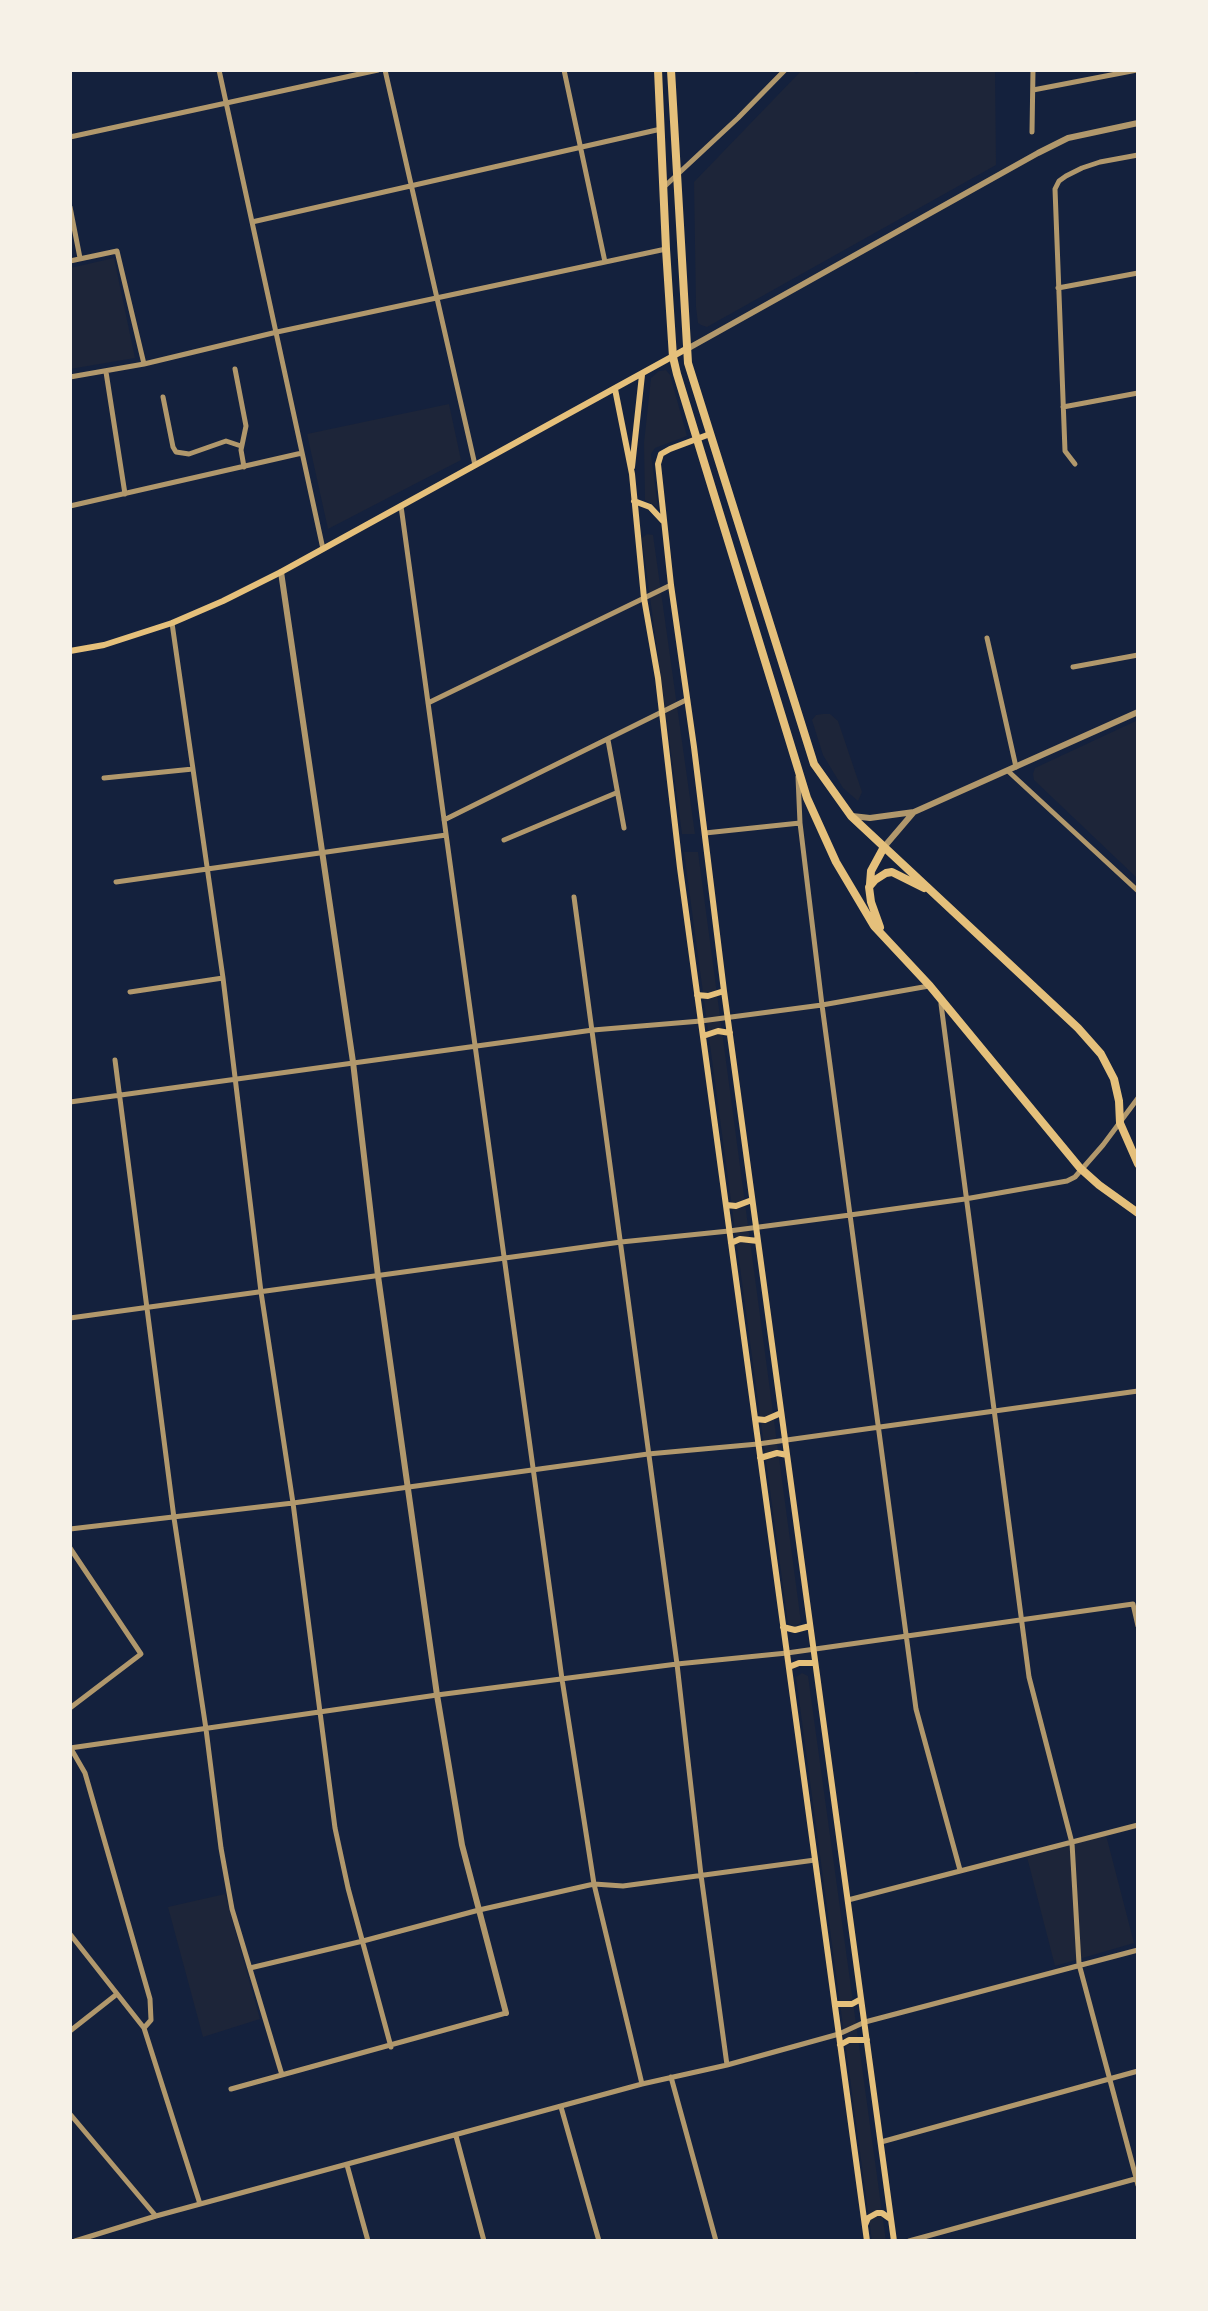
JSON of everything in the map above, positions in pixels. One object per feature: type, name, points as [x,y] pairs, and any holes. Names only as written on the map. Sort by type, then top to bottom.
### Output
[{"type":"main road","points":[[658,70],[673,356],[695,440],[807,798],[836,862],[874,926],[930,986],[1082,1170],[1138,1213]]},
{"type":"main road","points":[[671,70],[688,363],[814,764],[851,816],[1101,1054],[1114,1080],[1120,1123],[1138,1164]]},
{"type":"main road","points":[[70,651],[104,645],[223,601],[686,349]]},
{"type":"main road","points":[[632,474],[642,374]]},
{"type":"main road","points":[[615,388],[632,474],[644,598],[867,2241]]},
{"type":"main road","points":[[710,434],[670,449],[659,458],[664,522],[894,2241]]},
{"type":"main road","points":[[634,501],[650,507],[664,522]]},
{"type":"main road","points":[[884,846],[871,871],[870,902],[878,924],[896,952]]},
{"type":"main road","points":[[869,887],[880,876],[892,872],[935,894]]},
{"type":"main road","points":[[697,994],[708,996],[724,991]]},
{"type":"main road","points":[[703,1036],[718,1030],[730,1033]]},
{"type":"main road","points":[[726,1205],[752,1200]]},
{"type":"main road","points":[[731,1243],[740,1239],[758,1241]]},
{"type":"main road","points":[[755,1418],[766,1420],[781,1413]]},
{"type":"main road","points":[[760,1458],[787,1455]]},
{"type":"main road","points":[[784,1628],[810,1626]]},
{"type":"main road","points":[[789,1667],[816,1664]]},
{"type":"main road","points":[[835,2004],[852,2004],[861,1999]]},
{"type":"main road","points":[[840,2045],[857,2038],[867,2040]]},
{"type":"main road","points":[[865,2228],[868,2218],[876,2212],[886,2215],[892,2224]]},
{"type":"street","points":[[219,70],[323,549]]},
{"type":"street","points":[[70,137],[382,70],[476,465]]},
{"type":"street","points":[[564,70],[605,262]]},
{"type":"street","points":[[663,188],[785,70]]},
{"type":"street","points":[[1032,132],[1033,70]]},
{"type":"street","points":[[1033,90],[1138,70]]},
{"type":"street","points":[[686,349],[1038,153],[1068,138],[1138,122]]},
{"type":"street","points":[[252,222],[661,129]]},
{"type":"street","points":[[1075,464],[1064,451],[1055,188],[1082,168],[1138,155]]},
{"type":"street","points":[[70,207],[80,258]]},
{"type":"street","points":[[70,377],[666,249]]},
{"type":"street","points":[[70,260],[117,251],[144,364]]},
{"type":"street","points":[[1058,288],[1138,273]]},
{"type":"street","points":[[235,369],[246,426],[241,446],[244,466]]},
{"type":"street","points":[[106,372],[125,494]]},
{"type":"street","points":[[1063,407],[1138,394]]},
{"type":"street","points":[[163,397],[176,452],[189,454],[226,442],[241,446]]},
{"type":"street","points":[[70,506],[302,453]]},
{"type":"street","points":[[401,506],[562,1678],[594,1884],[642,2084]]},
{"type":"street","points":[[231,2089],[506,2013],[462,1846],[437,1695],[378,1276],[353,1062],[281,572]]},
{"type":"street","points":[[428,703],[671,585]]},
{"type":"street","points":[[172,622],[335,1828],[390,2047]]},
{"type":"street","points":[[987,638],[1012,769],[1138,891]]},
{"type":"street","points":[[1073,666],[1138,655]]},
{"type":"street","points":[[444,820],[686,700]]},
{"type":"street","points":[[851,816],[870,818],[914,812],[1138,712]]},
{"type":"street","points":[[608,740],[624,828]]},
{"type":"street","points":[[104,778],[193,769]]},
{"type":"street","points":[[798,770],[800,823],[822,1005],[916,1710],[960,1870]]},
{"type":"street","points":[[504,840],[616,793]]},
{"type":"street","points":[[884,846],[914,812]]},
{"type":"street","points":[[705,834],[800,823]]},
{"type":"street","points":[[116,882],[446,835]]},
{"type":"street","points":[[574,896],[727,2065]]},
{"type":"street","points":[[130,992],[223,978]]},
{"type":"street","points":[[70,1102],[593,1030],[701,1022],[930,986]]},
{"type":"street","points":[[909,2241],[1138,2181],[1079,1964],[1072,1843],[1030,1677],[941,1001]]},
{"type":"street","points":[[116,1060],[174,1518],[230,1894],[282,2075]]},
{"type":"street","points":[[70,1318],[620,1242],[756,1228],[1067,1181],[1082,1170],[1138,1098]]},
{"type":"street","points":[[70,1528],[292,1503],[648,1454],[758,1444],[1138,1391]]},
{"type":"street","points":[[70,1548],[141,1654],[70,1708]]},
{"type":"street","points":[[144,2028],[151,2020],[150,1999],[85,1773],[70,1748],[562,1678],[787,1653],[1132,1604],[1138,1626]]},
{"type":"street","points":[[848,1900],[1138,1825]]},
{"type":"street","points":[[250,1968],[594,1884],[623,1886],[815,1860]]},
{"type":"street","points":[[70,1934],[144,2028],[200,2204]]},
{"type":"street","points":[[76,2241],[1138,1950]]},
{"type":"street","points":[[70,2031],[117,1994]]},
{"type":"street","points":[[880,2142],[1138,2071]]},
{"type":"street","points":[[671,2077],[716,2241]]},
{"type":"street","points":[[562,2107],[599,2241]]},
{"type":"street","points":[[70,2114],[156,2216]]},
{"type":"street","points":[[456,2136],[484,2241]]},
{"type":"street","points":[[347,2165],[368,2241]]},
{"type":"shaded area","points":[[802,70],[912,70],[916,74],[923,70],[995,70],[996,165],[707,327],[701,325],[696,307],[694,182]]},
{"type":"shaded area","points":[[114,258],[135,358],[70,369],[70,268]]},
{"type":"shaded area","points":[[666,370],[687,436],[655,448],[651,454],[658,508],[645,500],[644,443],[651,378]]},
{"type":"shaded area","points":[[449,404],[461,460],[328,529],[307,434]]},
{"type":"shaded area","points":[[653,535],[695,834],[682,834],[642,538]]},
{"type":"shaded area","points":[[830,714],[838,721],[862,792],[858,801],[843,788],[823,755],[812,720],[816,715]]},
{"type":"shaded area","points":[[1138,720],[1138,879],[1034,780],[1033,774],[1035,768]]},
{"type":"shaded area","points":[[684,852],[698,852],[801,1622],[795,1627],[788,1623]]},
{"type":"shaded area","points":[[802,1673],[808,1676],[886,2241],[872,2241],[796,1677]]},
{"type":"shaded area","points":[[1106,1835],[1134,1943],[1055,1966],[1027,1857]]},
{"type":"shaded area","points":[[225,1894],[260,2019],[203,2037],[168,1907]]}]
